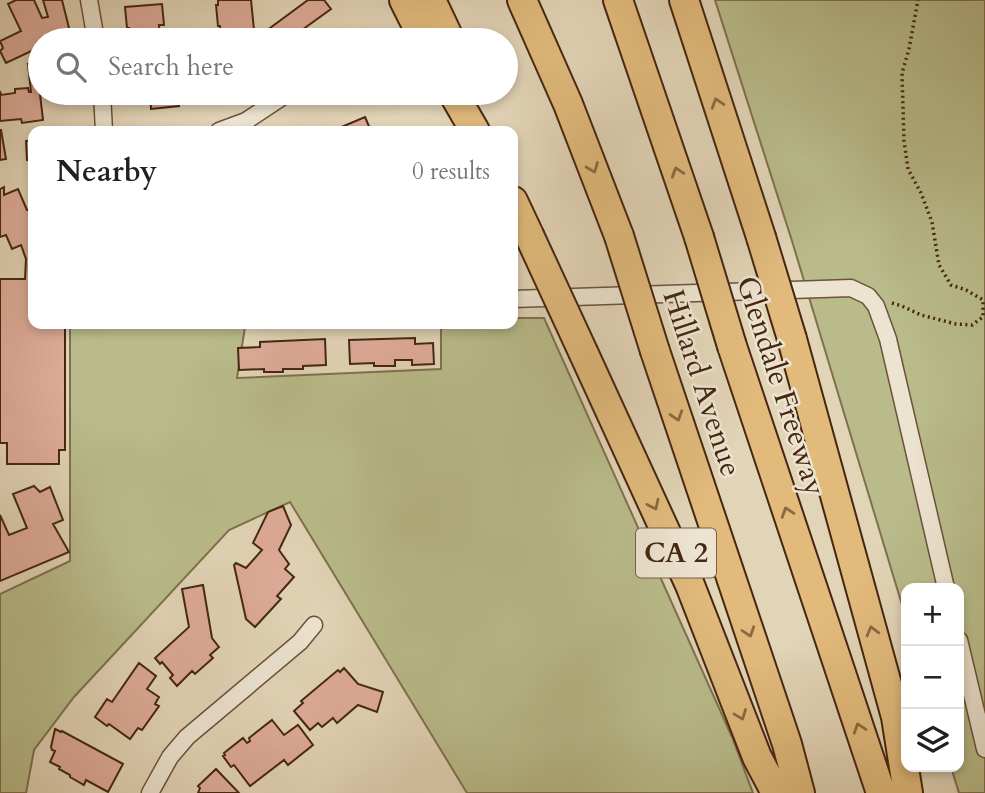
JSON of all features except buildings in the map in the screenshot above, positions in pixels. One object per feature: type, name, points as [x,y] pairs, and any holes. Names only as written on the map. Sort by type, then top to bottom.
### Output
[{"type":"highway","points":[[404,0],[419,28]]},
{"type":"highway","points":[[431,0],[444,28]]},
{"type":"highway","name":"Hillard Avenue","points":[[522,0],[568,104],[619,236],[787,744],[800,793]]},
{"type":"highway","points":[[535,0],[568,104]]},
{"type":"highway","name":"Glendale Freeway","points":[[618,0],[699,237],[732,346],[881,793]]},
{"type":"highway","points":[[684,0],[792,339],[896,717],[908,793]]},
{"type":"highway","points":[[460,105],[472,126]]},
{"type":"highway","points":[[475,105],[482,126]]},
{"type":"highway","name":"CA 2","points":[[518,212],[690,585],[757,757],[776,793]]},
{"type":"street","points":[[89,0],[94,28]]},
{"type":"street","points":[[103,105],[104,126]]},
{"type":"street","points":[[232,126],[246,121],[270,105]]},
{"type":"street","points":[[518,299],[851,288],[867,296],[876,306],[887,339],[946,583]]},
{"type":"street","points":[[150,793],[170,757],[187,737],[300,642],[314,625]]},
{"type":"street","points":[[960,646],[985,748]]},
{"type":"path","points":[[876,306],[887,302],[956,324],[972,325],[983,317],[983,300],[951,285],[939,265],[932,222],[908,169],[904,141],[902,73],[918,0]]},
{"type":"green space","points":[[715,0],[985,0],[985,793],[959,793],[953,772],[964,772],[964,583],[901,583],[901,601],[792,241]]},
{"type":"green space","points":[[518,318],[544,318],[732,737],[753,793],[467,793],[290,502],[229,530],[74,697],[34,750],[26,793],[0,793],[0,594],[70,561],[70,329],[245,329],[237,378],[441,369],[441,329],[518,329]]}]
